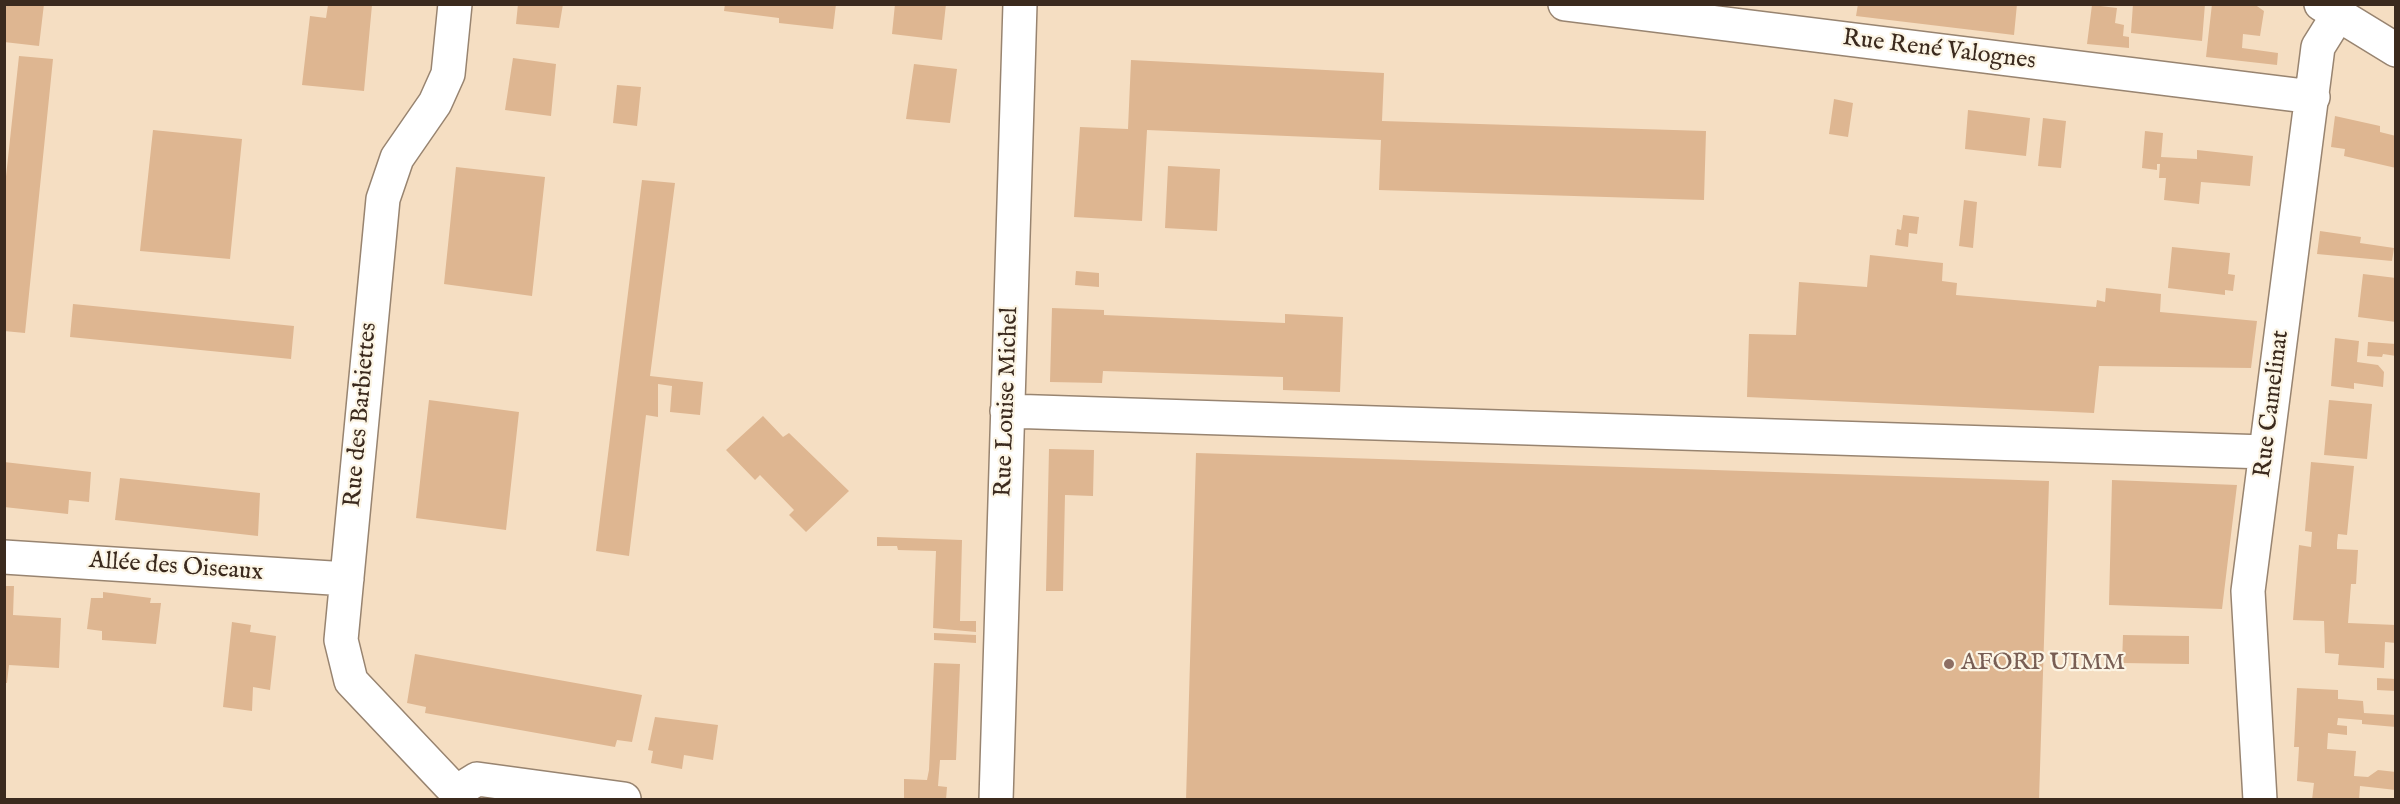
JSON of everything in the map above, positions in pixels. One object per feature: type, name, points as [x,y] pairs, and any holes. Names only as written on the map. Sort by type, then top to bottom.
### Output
[{"type":"street","name":"Rue des Barbiettes","points":[[455,4],[448,74],[435,103],[397,158],[383,199],[340,640],[351,681],[457,796]]},
{"type":"street","name":"Rue Louise Michel","points":[[996,800],[1020,4]]},
{"type":"street","name":"Rue René Valognes","points":[[1565,4],[2313,98]]},
{"type":"street","points":[[2330,10],[2396,50]]},
{"type":"street","name":"Rue Camelinat","points":[[2260,800],[2248,591],[2318,47],[2330,10]]},
{"type":"street","points":[[1007,411],[2266,452]]},
{"type":"street","name":"Allée des Oiseaux","points":[[4,557],[347,579]]},
{"type":"street","points":[[457,796],[477,778],[624,799]]},
{"type":"building","points":[[4,4],[44,4],[39,46],[4,42]]},
{"type":"building","points":[[518,4],[563,4],[559,28],[516,24]]},
{"type":"building","points":[[725,4],[836,4],[833,29],[779,23],[779,18],[724,11]]},
{"type":"building","points":[[895,4],[946,4],[942,40],[892,34]]},
{"type":"building","points":[[1858,4],[2017,4],[2014,35],[1856,16]]},
{"type":"building","points":[[2133,4],[2205,4],[2202,41],[2131,33]]},
{"type":"building","points":[[2212,4],[2254,4],[2264,11],[2260,36],[2243,34],[2242,48],[2278,53],[2277,65],[2206,57]]},
{"type":"building","points":[[328,5],[372,5],[364,91],[302,85],[310,16],[326,18]]},
{"type":"building","points":[[2092,5],[2117,8],[2115,23],[2124,25],[2123,36],[2129,37],[2129,48],[2087,44]]},
{"type":"building","points":[[19,56],[53,59],[25,333],[4,331],[4,195]]},
{"type":"building","points":[[513,58],[556,64],[551,116],[505,110]]},
{"type":"building","points":[[1131,60],[1384,73],[1382,121],[1706,131],[1704,200],[1379,190],[1381,140],[1147,130],[1142,221],[1074,217],[1080,127],[1128,129]]},
{"type":"building","points":[[914,64],[957,69],[950,123],[906,119]]},
{"type":"building","points":[[617,85],[641,87],[637,126],[613,123]]},
{"type":"building","points":[[1834,99],[1853,103],[1848,137],[1829,134]]},
{"type":"building","points":[[1968,110],[2030,118],[2026,156],[1965,149]]},
{"type":"building","points":[[2335,116],[2380,126],[2380,132],[2396,136],[2396,168],[2344,156],[2345,149],[2331,147]]},
{"type":"building","points":[[2043,118],[2066,121],[2061,168],[2038,166]]},
{"type":"building","points":[[153,130],[242,139],[230,259],[140,251]]},
{"type":"building","points":[[2145,131],[2163,133],[2161,157],[2197,159],[2197,150],[2253,156],[2250,186],[2201,182],[2199,204],[2164,200],[2166,178],[2159,178],[2160,164],[2157,164],[2157,170],[2142,168]]},
{"type":"building","points":[[1168,166],[1220,169],[1217,231],[1165,228]]},
{"type":"building","points":[[456,167],[545,177],[532,296],[444,284]]},
{"type":"building","points":[[642,180],[675,183],[650,376],[703,382],[700,415],[670,412],[672,386],[658,384],[658,417],[646,415],[629,556],[596,551]]},
{"type":"building","points":[[1964,200],[1977,202],[1973,248],[1959,246]]},
{"type":"building","points":[[1903,215],[1919,217],[1917,234],[1909,233],[1908,247],[1895,245],[1897,229],[1901,230]]},
{"type":"building","points":[[2320,231],[2361,237],[2360,243],[2394,248],[2392,261],[2317,254]]},
{"type":"building","points":[[2172,247],[2230,253],[2228,274],[2235,275],[2233,291],[2225,290],[2225,295],[2168,288]]},
{"type":"building","points":[[1870,255],[1943,263],[1942,281],[1957,283],[1956,295],[2096,307],[2097,300],[2105,302],[2106,288],[2161,294],[2160,312],[2257,321],[2251,368],[2099,366],[2094,413],[1747,397],[1749,334],[1796,335],[1799,282],[1867,287]]},
{"type":"building","points":[[1076,271],[1099,273],[1099,287],[1075,285]]},
{"type":"building","points":[[2363,274],[2396,278],[2396,322],[2358,317]]},
{"type":"building","points":[[73,304],[294,326],[291,359],[70,337]]},
{"type":"building","points":[[1052,308],[1104,310],[1104,315],[1285,323],[1285,314],[1343,317],[1340,392],[1283,390],[1283,377],[1103,371],[1102,383],[1050,382]]},
{"type":"building","points":[[2335,338],[2359,341],[2357,362],[2378,365],[2384,372],[2383,387],[2354,383],[2354,389],[2331,386]]},
{"type":"building","points":[[2368,342],[2396,344],[2396,356],[2383,354],[2382,357],[2367,356]]},
{"type":"building","points":[[429,400],[519,412],[506,530],[416,518]]},
{"type":"building","points":[[2329,400],[2372,404],[2367,459],[2324,455]]},
{"type":"building","points":[[763,416],[783,437],[789,433],[849,491],[806,532],[789,515],[794,510],[760,475],[755,480],[726,450]]},
{"type":"building","points":[[1049,449],[1094,450],[1093,496],[1065,495],[1063,591],[1046,591]]},
{"type":"building","points":[[1196,453],[2049,481],[2039,800],[1186,800]]},
{"type":"building","points":[[4,462],[91,472],[89,502],[69,500],[68,514],[4,507]]},
{"type":"building","points":[[2311,462],[2354,466],[2347,535],[2338,534],[2337,549],[2358,550],[2356,584],[2351,584],[2348,623],[2396,625],[2396,643],[2385,642],[2384,668],[2338,665],[2339,654],[2325,653],[2324,621],[2293,620],[2299,545],[2311,547],[2312,532],[2305,531]]},
{"type":"building","points":[[120,478],[260,493],[258,536],[115,520]]},
{"type":"building","points":[[2112,480],[2237,485],[2222,609],[2109,605]]},
{"type":"building","points":[[877,537],[962,540],[960,621],[976,621],[976,632],[933,628],[936,551],[898,550],[897,546],[877,546]]},
{"type":"building","points":[[4,586],[14,586],[13,615],[61,618],[59,668],[9,665],[7,683],[4,683]]},
{"type":"building","points":[[103,592],[151,598],[150,603],[161,603],[156,644],[102,640],[102,631],[87,629],[91,598],[103,598]]},
{"type":"building","points":[[232,622],[251,625],[250,632],[276,636],[270,690],[253,687],[252,711],[223,707]]},
{"type":"building","points":[[934,633],[976,635],[976,643],[934,640]]},
{"type":"building","points":[[2123,635],[2189,636],[2189,664],[2122,663]]},
{"type":"building","points":[[415,654],[642,695],[632,742],[617,740],[615,747],[425,713],[426,707],[407,703]]},
{"type":"building","points":[[934,663],[960,664],[956,760],[940,760],[938,786],[947,787],[946,800],[904,800],[904,779],[927,780]]},
{"type":"building","points":[[2377,678],[2396,679],[2396,691],[2377,690]]},
{"type":"building","points":[[2297,688],[2338,690],[2338,699],[2363,701],[2364,713],[2396,715],[2396,727],[2362,724],[2362,720],[2338,718],[2337,725],[2347,726],[2347,735],[2328,733],[2327,749],[2356,751],[2354,776],[2368,777],[2378,770],[2396,772],[2396,790],[2360,786],[2359,800],[2312,800],[2314,783],[2297,781],[2299,747],[2294,747]]},
{"type":"building","points":[[655,717],[718,725],[713,760],[684,755],[682,769],[651,763],[653,751],[648,750]]},
{"type":"place","name":"AFORP UIMM","points":[[1949,664]]}]
